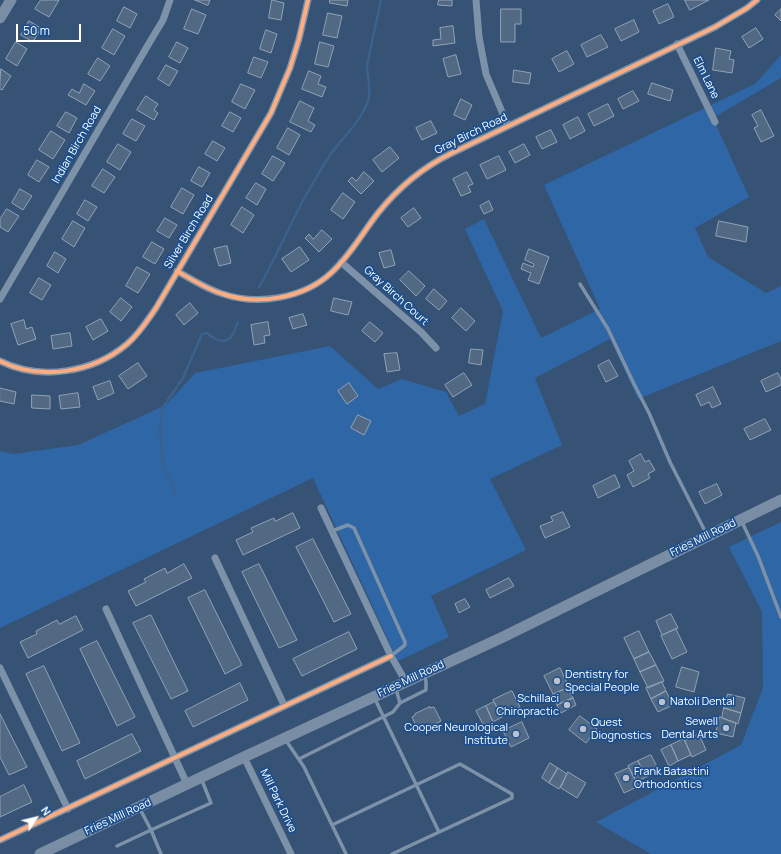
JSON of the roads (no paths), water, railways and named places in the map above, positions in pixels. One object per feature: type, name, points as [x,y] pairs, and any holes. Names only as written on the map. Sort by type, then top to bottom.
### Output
[{"type":"main road","points":[[0,18],[11,0]]},
{"type":"main road","name":"Fries Mill Road","points":[[40,854],[284,738],[503,637],[781,500]]},
{"type":"street","name":"Indian Birch Road","points":[[0,299],[163,20],[170,0]]},
{"type":"street","name":"Silver Birch Road","points":[[0,361],[13,367],[31,371],[62,372],[92,364],[110,356],[127,343],[142,328],[156,308],[271,112],[290,68],[299,39],[308,0]]},
{"type":"street","points":[[476,0],[479,37],[486,74],[508,126]]},
{"type":"street","name":"Gray Birch Road","points":[[177,271],[201,285],[224,294],[256,300],[283,296],[304,290],[325,277],[341,262],[385,204],[416,175],[441,158],[726,21],[757,0]]},
{"type":"street","name":"Elm Lane","points":[[677,44],[715,122]]},
{"type":"street","name":"Gray Birch Court","points":[[341,262],[421,332],[436,348]]},
{"type":"street","points":[[321,508],[391,656],[406,682]]},
{"type":"street","points":[[215,558],[284,706]]},
{"type":"street","points":[[106,609],[176,757],[187,784]]},
{"type":"street","points":[[0,840],[391,656]]},
{"type":"street","points":[[0,668],[68,809]]},
{"type":"street","name":"Mill Park Drive","points":[[244,757],[291,854]]},
{"type":"lane","points":[[580,284],[608,329],[649,413],[670,462],[707,536]]},
{"type":"lane","points":[[741,520],[758,556],[781,617]]},
{"type":"lane","points":[[332,532],[348,525],[354,528],[405,642],[405,645],[391,656]]},
{"type":"lane","points":[[299,759],[384,717],[392,712],[400,703],[426,690],[424,673]]},
{"type":"lane","points":[[394,687],[398,694],[400,703]]},
{"type":"lane","points":[[374,696],[439,832]]},
{"type":"lane","points":[[284,738],[304,767],[346,854]]},
{"type":"lane","points":[[332,825],[460,764],[512,794],[512,798],[392,854]]},
{"type":"lane","points":[[117,846],[211,803],[201,778]]},
{"type":"lane","points":[[140,807],[161,854]]},
{"type":"waterway","points":[[259,287],[314,180],[331,153],[355,125],[368,101],[369,88],[367,65],[381,0]]},
{"type":"waterway","points":[[177,497],[163,464],[160,434],[161,412],[183,378],[202,334],[207,333],[217,340],[224,341],[230,338],[233,334],[238,322]]},
{"type":"place","name":"Dentistry for Special People","points":[[557,681]]},
{"type":"place","name":"Natoli Dental","points":[[662,702]]},
{"type":"place","name":"Schillaci Chiropractic","points":[[567,705]]},
{"type":"place","name":"Sewell Dental Arts","points":[[726,728]]},
{"type":"place","name":"Quest Diognostics","points":[[583,729]]},
{"type":"place","name":"Cooper Neurological Institute","points":[[516,734]]},
{"type":"place","name":"Frank Batastini Orthodontics","points":[[626,778]]}]
